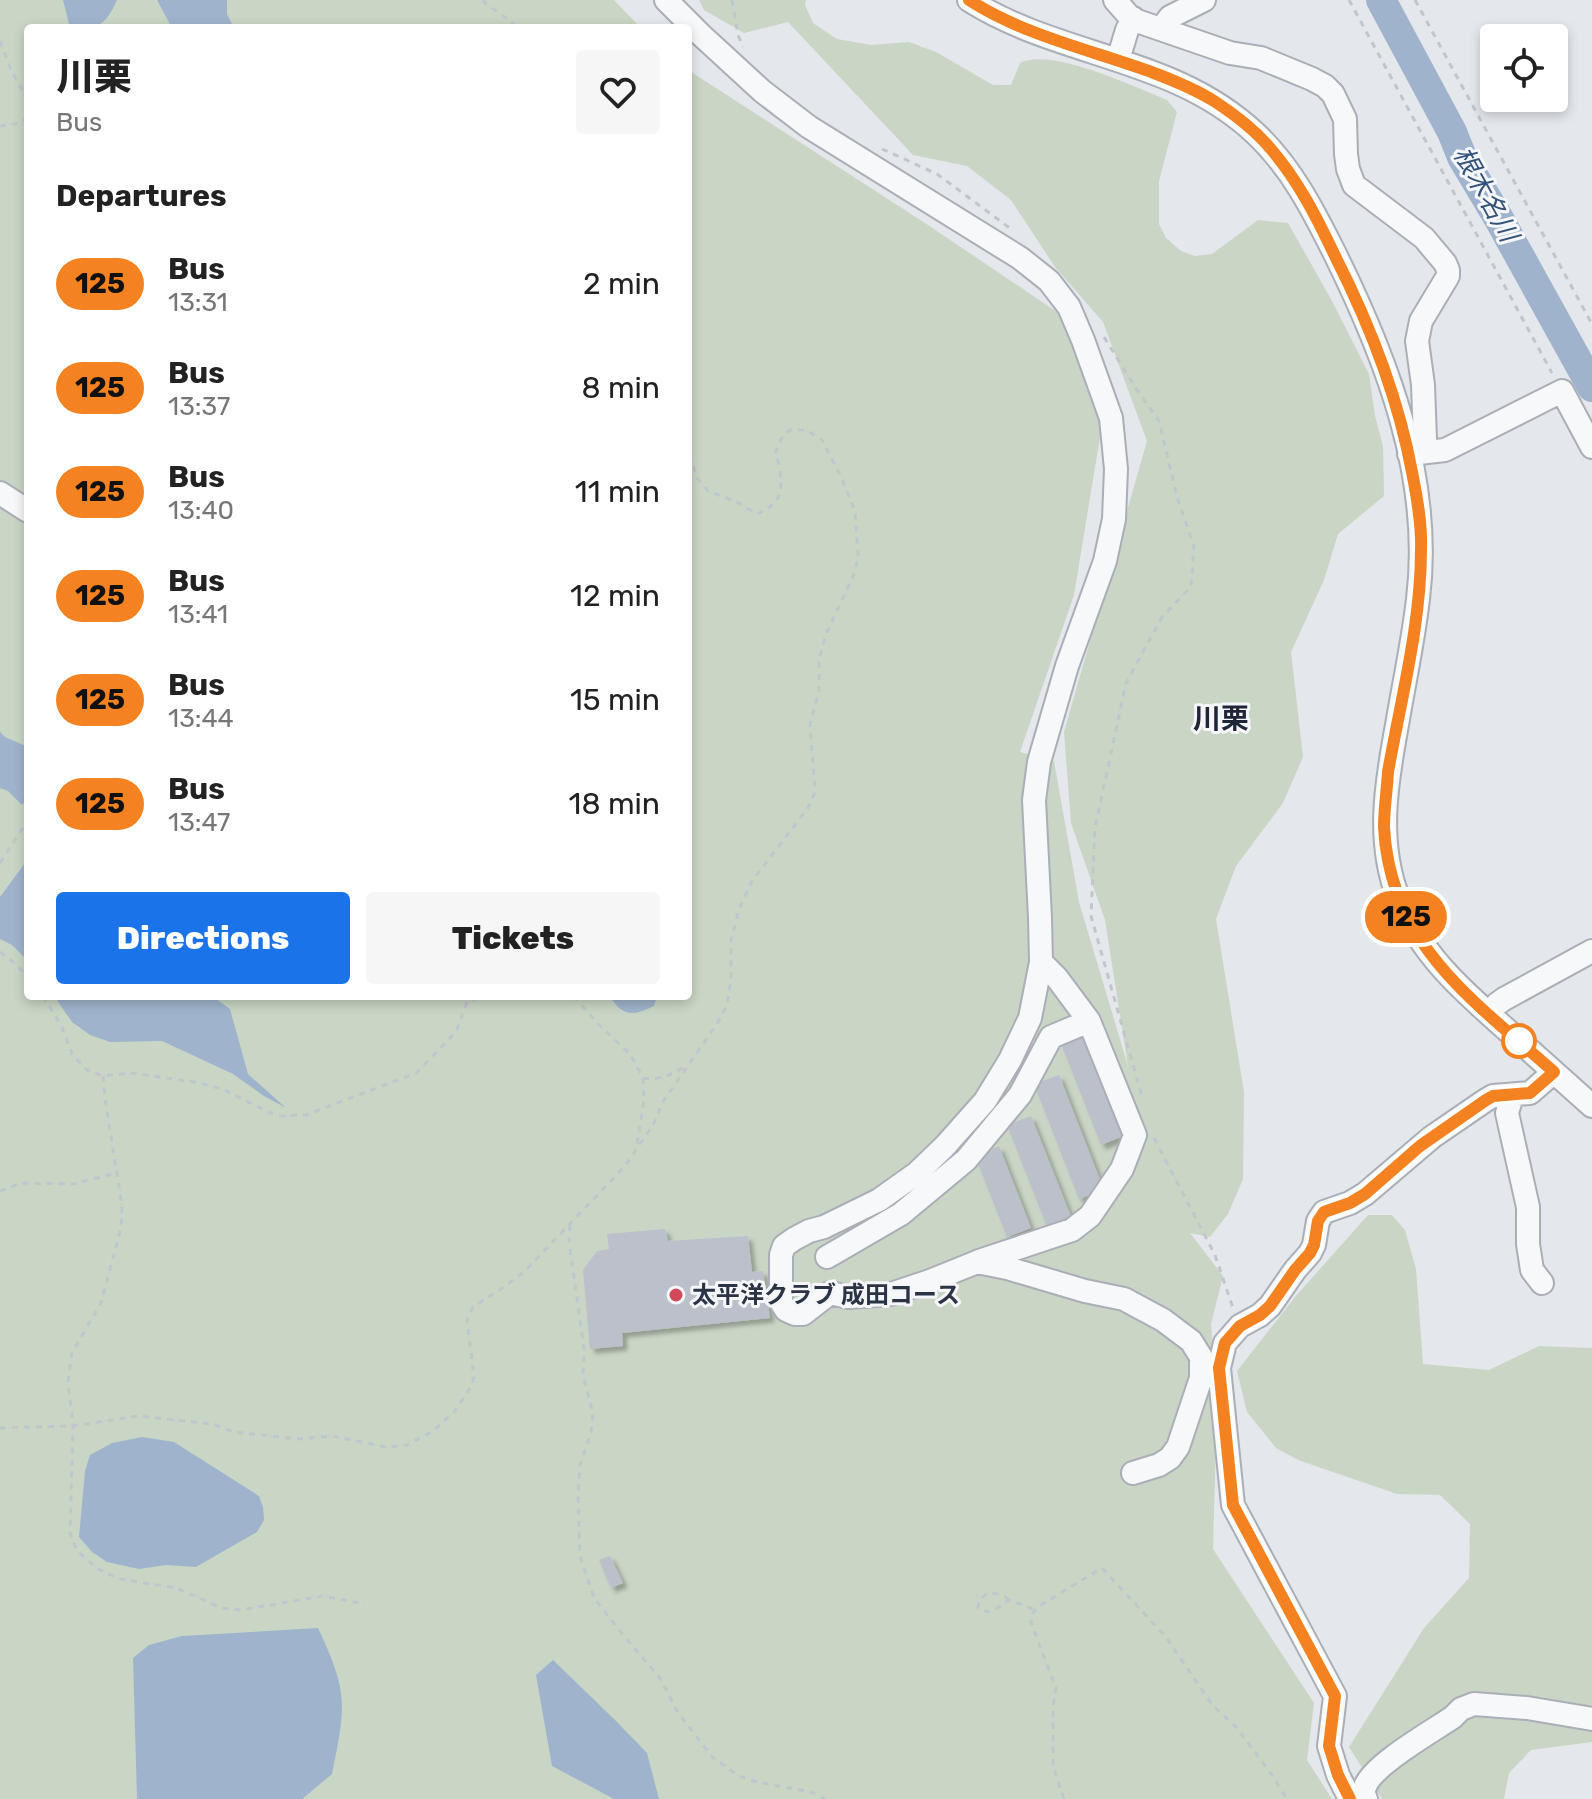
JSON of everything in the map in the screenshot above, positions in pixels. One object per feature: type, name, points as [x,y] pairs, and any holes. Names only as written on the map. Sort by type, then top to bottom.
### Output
[{"type":"street","points":[[666,0],[690,24]]},
{"type":"street","points":[[969,0],[990,14],[1026,29],[1185,85],[1211,99],[1236,116],[1269,147],[1310,205],[1356,297],[1382,359],[1399,409],[1417,496],[1421,570],[1388,772],[1384,825],[1398,897],[1418,938],[1444,972],[1592,1106]]},
{"type":"street","points":[[1115,0],[1133,18],[1230,53],[1261,58],[1325,86],[1333,94],[1345,119],[1348,169],[1354,185],[1424,238],[1445,263],[1448,276],[1421,321],[1417,341],[1423,385],[1425,440],[1422,447],[1409,454]]},
{"type":"street","points":[[1161,29],[1170,17],[1204,0]]},
{"type":"street","points":[[1118,60],[1133,18]]},
{"type":"street","points":[[692,26],[762,91],[809,127],[1020,258],[1049,281],[1069,307],[1111,418],[1116,469],[1114,519],[1105,561],[1067,666],[1039,762],[1034,800],[1041,962],[1030,1018],[1010,1060],[985,1101],[917,1173],[879,1200],[824,1227],[809,1231],[784,1246],[781,1255],[781,1302],[786,1310],[803,1314],[830,1293]]},
{"type":"street","points":[[1409,454],[1445,450],[1562,391],[1592,447]]},
{"type":"street","points":[[0,493],[24,508]]},
{"type":"street","points":[[1489,1014],[1504,999],[1592,951]]},
{"type":"street","points":[[830,1293],[848,1297],[891,1294],[1072,1230],[1090,1216],[1122,1169],[1135,1135],[1089,1021],[1041,962]]},
{"type":"street","points":[[827,1257],[901,1214],[966,1160],[1020,1095],[1051,1037],[1089,1021]]},
{"type":"street","points":[[1350,1799],[1329,1746],[1335,1696],[1233,1505],[1219,1368],[1225,1343],[1240,1326],[1270,1306],[1310,1253],[1318,1221],[1324,1212],[1365,1194],[1420,1146],[1486,1100],[1493,1096],[1530,1093],[1554,1072]]},
{"type":"street","points":[[1512,1096],[1507,1113],[1528,1207],[1532,1270],[1542,1283]]},
{"type":"street","points":[[824,1227],[830,1293]]},
{"type":"street","points":[[977,1262],[1124,1299],[1163,1320],[1191,1341],[1201,1357],[1201,1378],[1178,1447],[1170,1458],[1159,1465],[1133,1473]]},
{"type":"street","points":[[1366,1799],[1365,1786],[1376,1771],[1461,1709],[1474,1704],[1527,1708],[1592,1719]]},
{"type":"path","points":[[483,0],[512,24]]},
{"type":"path","points":[[1349,0],[1562,391]]},
{"type":"path","points":[[1415,0],[1592,324]]},
{"type":"path","points":[[0,41],[24,93]]},
{"type":"path","points":[[0,126],[24,120]]},
{"type":"path","points":[[0,1428],[73,1426],[138,1416],[212,1424],[234,1432],[297,1439],[333,1436],[386,1447],[407,1445],[433,1431],[454,1412],[474,1378],[467,1320],[473,1307],[524,1272],[625,1166],[653,1125],[664,1100],[727,1005],[731,980],[731,940],[739,909],[752,881],[808,808],[815,792],[810,725],[819,690],[819,660],[826,634],[855,572],[858,554],[855,511],[822,440],[807,430],[790,430],[783,436],[776,452],[782,486],[777,499],[767,510],[757,514],[708,491],[697,478],[692,462]]},
{"type":"path","points":[[0,863],[24,826]]},
{"type":"path","points":[[0,952],[24,973]]},
{"type":"path","points":[[45,1000],[61,1025],[72,1054],[87,1070],[103,1076],[131,1073],[195,1082],[222,1089],[277,1116],[306,1115],[416,1073],[456,1032],[467,1002],[473,1000]]},
{"type":"path","points":[[577,1000],[630,1054],[643,1078],[644,1100],[637,1148]]},
{"type":"path","points":[[643,1078],[654,1080],[670,1075],[690,1063]]},
{"type":"path","points":[[103,1076],[122,1206],[121,1228],[101,1303],[72,1353],[68,1381],[73,1426],[70,1533],[77,1551],[98,1569],[120,1579],[176,1588],[222,1608],[241,1610],[323,1596],[365,1604]]},
{"type":"path","points":[[0,1191],[21,1183],[73,1184],[116,1173]]},
{"type":"path","points":[[570,1225],[569,1242],[584,1348],[583,1375],[593,1414],[591,1432],[580,1465],[580,1556],[594,1598],[660,1678],[677,1711],[712,1757],[739,1776],[811,1792],[826,1799]]},
{"type":"path","points":[[1064,1799],[1053,1766],[1056,1688],[1031,1622],[1032,1614],[1039,1606],[1102,1568],[1166,1637],[1213,1706],[1236,1727],[1287,1799]]},
{"type":"path","points":[[1009,1600],[990,1613],[978,1608],[983,1595],[992,1593],[1003,1594],[1009,1600],[1036,1610]]},
{"type":"green space","name":"太平洋クラブ 成田コース","points":[[0,0],[614,0],[637,24],[24,24],[24,1000],[692,1000],[692,73],[1060,314],[1102,425],[1074,595],[1020,752],[1054,761],[1079,902],[1128,1066],[1105,920],[1071,823],[1064,732],[1147,441],[1103,322],[1055,267],[1011,200],[967,166],[913,155],[788,22],[744,33],[704,10],[699,0],[806,0],[805,5],[813,23],[837,39],[871,45],[909,42],[936,52],[993,85],[1011,85],[1020,63],[1034,59],[1051,60],[1114,78],[1167,100],[1177,112],[1159,181],[1159,224],[1166,238],[1181,251],[1195,256],[1212,254],[1258,220],[1288,223],[1369,374],[1383,446],[1384,496],[1338,534],[1324,580],[1291,652],[1303,757],[1283,803],[1236,866],[1216,919],[1244,1092],[1243,1179],[1228,1214],[1210,1237],[1190,1233],[1223,1276],[1211,1324],[1217,1405],[1213,1549],[1314,1703],[1307,1760],[1332,1799],[0,1799]]},
{"type":"green space","points":[[1368,1215],[1392,1215],[1405,1230],[1416,1269],[1423,1364],[1489,1370],[1539,1346],[1592,1348],[1592,1742],[1531,1750],[1509,1773],[1504,1799],[1382,1799],[1349,1747],[1424,1628],[1469,1578],[1470,1524],[1440,1495],[1397,1494],[1298,1460],[1276,1448],[1247,1412],[1237,1371],[1295,1297]]},
{"type":"water","points":[[63,0],[117,0],[109,16],[100,24],[69,24]]},
{"type":"water","points":[[157,0],[227,0],[227,14],[232,24],[170,24]]},
{"type":"water","points":[[0,732],[24,745],[24,803],[22,805],[8,791],[0,788]]},
{"type":"water","points":[[24,864],[24,957],[0,939],[0,897]]},
{"type":"water","points":[[57,1000],[218,1000],[230,1009],[248,1074],[286,1108],[233,1074],[162,1041],[110,1042],[90,1035],[72,1022]]},
{"type":"water","points":[[613,1000],[656,1000],[654,1006],[634,1013],[624,1011]]},
{"type":"water","points":[[142,1437],[174,1442],[259,1496],[264,1520],[257,1532],[196,1567],[166,1565],[139,1569],[107,1562],[92,1552],[79,1537],[85,1471],[90,1455],[112,1443]]},
{"type":"water","points":[[318,1628],[334,1666],[342,1706],[332,1774],[302,1799],[137,1799],[133,1658],[149,1645],[182,1636]]},
{"type":"water","points":[[553,1660],[647,1753],[659,1799],[614,1799],[552,1766],[536,1675]]},
{"type":"building","points":[[1085,1031],[1126,1135],[1101,1145],[1060,1041]]},
{"type":"building","points":[[1059,1075],[1104,1190],[1079,1199],[1034,1084]]},
{"type":"building","points":[[1031,1116],[1072,1219],[1048,1229],[1007,1125]]},
{"type":"building","points":[[999,1146],[1031,1228],[1007,1237],[975,1156]]},
{"type":"building","name":"太平洋クラブ 成田コース","points":[[665,1229],[668,1241],[748,1236],[752,1272],[763,1271],[770,1318],[622,1333],[623,1346],[590,1349],[583,1270],[597,1251],[609,1249],[607,1234]]},
{"type":"building","points":[[610,1556],[623,1583],[611,1588],[599,1560]]},
{"type":"waterway","name":"根木名川","points":[[1381,0],[1452,132],[1462,157],[1592,387]]},
{"type":"bus line","name":"125","points":[[969,0],[990,14],[1026,29],[1185,85],[1211,99],[1236,116],[1269,147],[1310,205],[1356,297],[1382,359],[1399,409],[1417,496],[1421,570],[1388,772],[1384,825],[1398,897],[1418,938],[1444,972],[1554,1072],[1530,1093],[1493,1096],[1486,1100],[1420,1146],[1365,1194],[1324,1212],[1318,1221],[1310,1253],[1270,1306],[1240,1326],[1225,1343],[1219,1368],[1233,1505],[1335,1696],[1329,1746],[1350,1799]]},
{"type":"place","name":"太平洋クラブ 成田コース","points":[[676,1295]]},
{"type":"district","name":"川栗","points":[[1221,718]]}]
